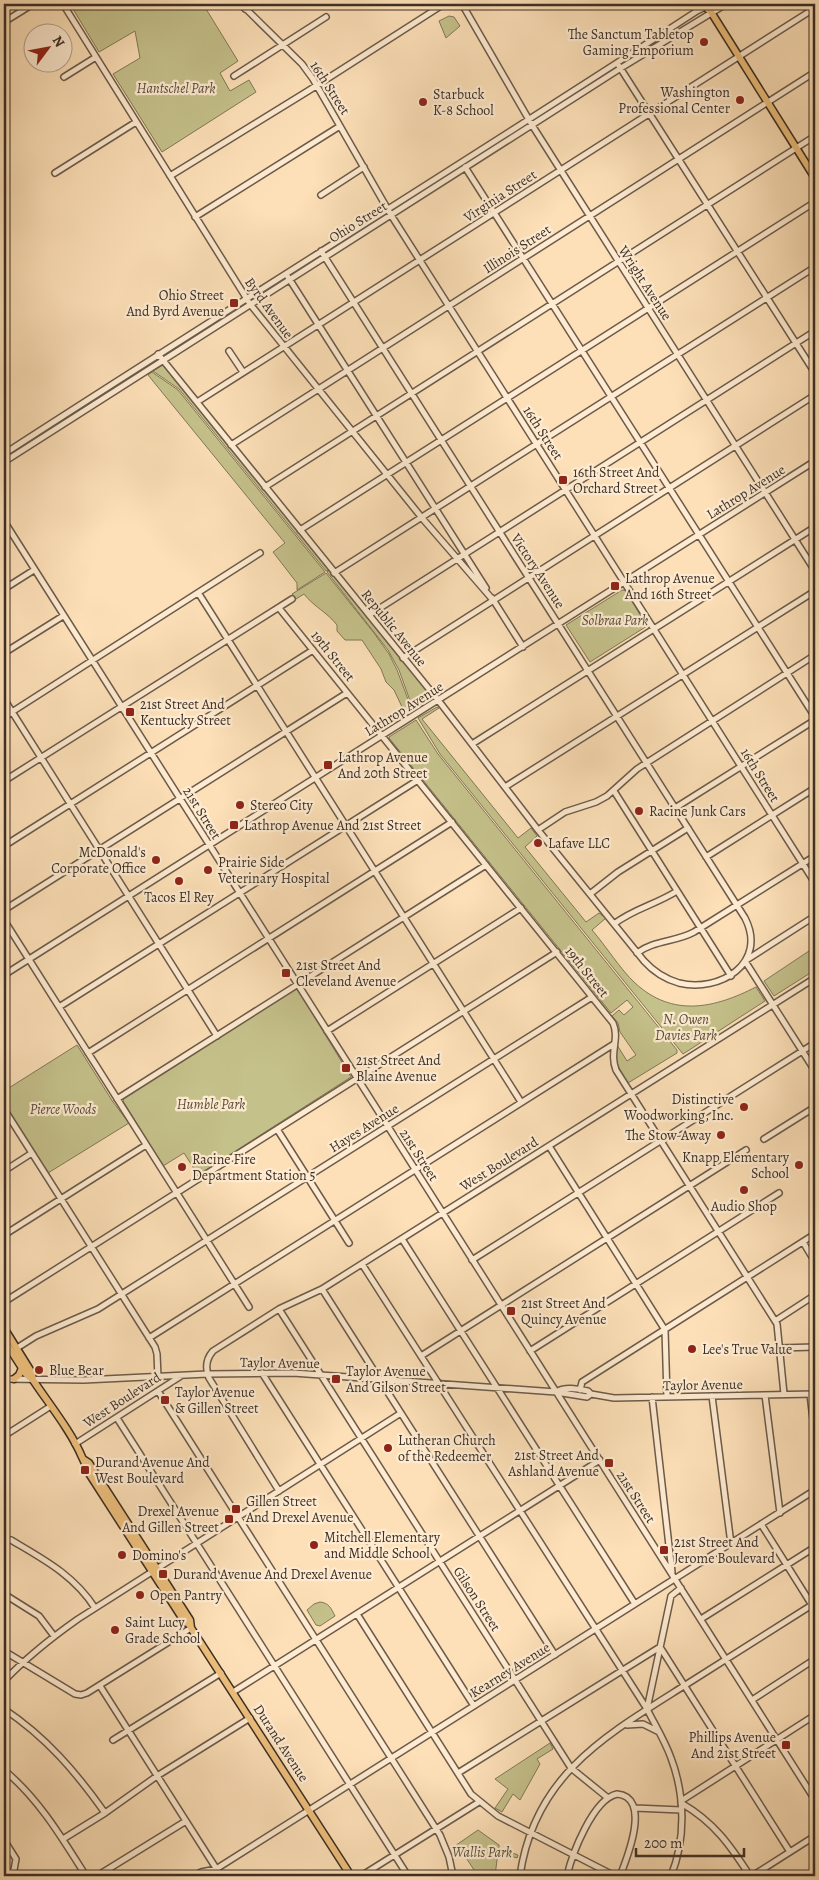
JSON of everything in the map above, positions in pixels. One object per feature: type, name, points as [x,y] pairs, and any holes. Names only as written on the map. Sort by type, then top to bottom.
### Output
[{"type":"main road","points":[[707,4],[815,178]]},
{"type":"main road","name":"Durand Avenue","points":[[4,1328],[32,1373],[33,1380]]},
{"type":"main road","name":"Durand Avenue","points":[[4,1340],[26,1374],[33,1380],[51,1406],[75,1444],[90,1475],[154,1570],[185,1623],[190,1626],[221,1673],[351,1876]]},
{"type":"main road","points":[[14,1380],[22,1368]]},
{"type":"main road","points":[[808,1876],[815,1872]]},
{"type":"street","points":[[4,22],[33,4]]},
{"type":"street","name":"Byrd Avenue","points":[[63,4],[248,301],[422,518],[493,600]]},
{"type":"street","name":"16th Street","points":[[241,4],[302,64],[317,85],[387,209],[815,883]]},
{"type":"street","points":[[245,9],[253,4]]},
{"type":"street","points":[[170,176],[444,4]]},
{"type":"street","name":"Wright Avenue","points":[[462,4],[560,171],[815,571]]},
{"type":"street","name":"Ohio Street","points":[[288,276],[321,251],[494,141],[530,122],[619,65],[707,4]]},
{"type":"street","name":"Ohio Street","points":[[619,65],[726,4]]},
{"type":"street","name":"Virginia Street","points":[[197,402],[815,7]]},
{"type":"street","points":[[234,76],[326,18]]},
{"type":"street","points":[[64,77],[96,57]]},
{"type":"street","points":[[619,65],[815,373]]},
{"type":"street","name":"Illinois Street","points":[[231,444],[383,349],[815,72]]},
{"type":"street","points":[[55,173],[136,122]]},
{"type":"street","name":"Ohio Street","points":[[4,454],[158,354],[288,276],[324,257],[391,215],[495,149],[530,122]]},
{"type":"street","points":[[195,217],[340,126]]},
{"type":"street","points":[[265,487],[815,136]]},
{"type":"street","points":[[494,141],[495,149]]},
{"type":"street","points":[[321,195],[364,167]]},
{"type":"street","points":[[465,167],[815,719],[675,808]]},
{"type":"street","points":[[300,530],[815,202]]},
{"type":"street","name":"Victory Avenue","points":[[321,251],[737,905],[750,932],[750,947],[745,961]]},
{"type":"street","points":[[334,573],[815,267]]},
{"type":"street","points":[[288,276],[524,646]]},
{"type":"street","name":"Ohio Street","points":[[4,462],[163,360],[248,301]]},
{"type":"street","points":[[368,615],[815,331]]},
{"type":"street","points":[[229,351],[243,372]]},
{"type":"street","name":"Republic Avenue","points":[[158,354],[438,700],[538,830],[637,953],[657,973],[678,983],[708,984],[731,976]]},
{"type":"street","points":[[107,387],[111,394]]},
{"type":"street","points":[[403,658],[815,395]]},
{"type":"street","points":[[49,425],[53,431]]},
{"type":"street","name":"Lathrop Avenue","points":[[4,975],[815,461]]},
{"type":"street","name":"21st Street","points":[[4,523],[815,1800]]},
{"type":"street","points":[[472,744],[815,527]]},
{"type":"street","points":[[4,717],[260,554]]},
{"type":"street","points":[[4,589],[34,570]]},
{"type":"street","points":[[505,787],[815,591]]},
{"type":"street","points":[[199,594],[521,1102]]},
{"type":"street","points":[[4,782],[292,599]]},
{"type":"street","name":"19th Street","points":[[279,608],[557,952],[615,1027],[616,1034],[612,1058],[615,1067],[777,1324],[784,1394]]},
{"type":"street","points":[[4,653],[63,616]]},
{"type":"street","points":[[4,846],[313,650]]},
{"type":"street","points":[[538,830],[557,816],[596,802],[614,791],[646,762],[815,655]]},
{"type":"street","points":[[4,910],[347,693]]},
{"type":"street","points":[[4,699],[217,1036]]},
{"type":"street","points":[[59,1007],[418,780]]},
{"type":"street","points":[[706,857],[815,788]]},
{"type":"street","points":[[614,791],[731,976],[745,961],[815,916]]},
{"type":"street","points":[[88,1053],[452,822]]},
{"type":"street","points":[[590,894],[618,872],[688,828]]},
{"type":"street","points":[[637,953],[651,945],[684,937],[701,928],[815,856]]},
{"type":"street","points":[[117,1099],[486,865]]},
{"type":"street","points":[[614,924],[626,915],[663,900],[677,891]]},
{"type":"street","points":[[327,1031],[521,908]]},
{"type":"street","points":[[4,920],[249,1307]]},
{"type":"street","points":[[4,1302],[557,952]]},
{"type":"street","points":[[745,961],[815,1071]]},
{"type":"street","name":"West Boulevard","points":[[207,1374],[207,1360],[213,1351],[279,1309],[322,1289],[815,978]]},
{"type":"street","name":"Hayes Avenue","points":[[17,1348],[36,1336],[98,1308],[121,1294],[592,997]]},
{"type":"street","points":[[149,1338],[614,1044]]},
{"type":"street","points":[[472,1260],[815,1044]]},
{"type":"street","points":[[764,1139],[815,1107]]},
{"type":"street","points":[[4,1109],[149,1338],[157,1354],[158,1377]]},
{"type":"street","points":[[277,1129],[349,1243]]},
{"type":"street","points":[[4,1235],[146,1145]]},
{"type":"street","points":[[549,1146],[665,1329],[667,1397]]},
{"type":"street","points":[[421,1356],[746,1150]]},
{"type":"street","points":[[4,1171],[32,1153]]},
{"type":"street","points":[[530,1351],[779,1193]]},
{"type":"street","points":[[580,1390],[582,1382],[815,1234]]},
{"type":"street","points":[[402,1239],[635,1604]]},
{"type":"street","points":[[803,1242],[815,1262]]},
{"type":"street","points":[[362,1264],[647,1709],[671,1759],[681,1802],[680,1843],[671,1876]]},
{"type":"street","points":[[322,1289],[555,1655]]},
{"type":"street","points":[[775,1321],[815,1294]]},
{"type":"street","name":"Gilson Street","points":[[279,1309],[571,1768],[608,1798]]},
{"type":"street","points":[[779,1348],[815,1347]]},
{"type":"street","points":[[262,1373],[474,1706]]},
{"type":"street","name":"Taylor Avenue","points":[[4,1379],[33,1380],[262,1373],[497,1387],[556,1392],[587,1397],[591,1394]]},
{"type":"street","points":[[207,1374],[278,1491]]},
{"type":"street","name":"West Boulevard","points":[[75,1444],[182,1376]]},
{"type":"street","name":"Taylor Avenue","points":[[556,1392],[561,1389],[580,1390],[614,1398],[813,1394]]},
{"type":"street","points":[[158,1391],[436,1830],[447,1850],[453,1876]]},
{"type":"street","points":[[813,1394],[815,1437]]},
{"type":"street","points":[[765,1395],[780,1513]]},
{"type":"street","points":[[712,1396],[731,1544]]},
{"type":"street","points":[[652,1397],[674,1577]]},
{"type":"street","points":[[4,1436],[51,1406]]},
{"type":"street","points":[[4,1681],[22,1662],[54,1636],[95,1608],[401,1413]]},
{"type":"street","points":[[117,1418],[408,1876]]},
{"type":"street","points":[[233,1692],[600,1460]]},
{"type":"street","name":"Kearney Avenue","points":[[205,1876],[664,1586],[674,1577],[731,1544],[815,1490]]},
{"type":"street","points":[[520,1876],[531,1834],[548,1798],[571,1768],[593,1747],[647,1709],[814,1606],[761,1524]]},
{"type":"street","points":[[4,1538],[11,1540],[66,1574],[80,1588],[95,1608]]},
{"type":"street","points":[[701,1619],[815,1547]]},
{"type":"street","points":[[664,1586],[671,1596]]},
{"type":"street","points":[[647,1709],[671,1596],[681,1588]]},
{"type":"street","points":[[4,1594],[39,1616],[54,1636]]},
{"type":"street","points":[[357,1614],[471,1794],[498,1816],[614,1876]]},
{"type":"street","points":[[4,1651],[78,1695],[84,1695],[190,1626]]},
{"type":"street","points":[[458,1774],[621,1670],[660,1648]]},
{"type":"street","points":[[660,1648],[790,1852]]},
{"type":"street","points":[[752,1700],[815,1659]]},
{"type":"street","points":[[113,1740],[221,1673]]},
{"type":"street","points":[[100,1686],[222,1876]]},
{"type":"street","points":[[4,1709],[61,1756],[105,1813]]},
{"type":"street","points":[[681,1802],[815,1715]]},
{"type":"street","points":[[63,1839],[105,1813],[157,1776],[250,1718]]},
{"type":"street","points":[[625,1725],[644,1725],[659,1733]]},
{"type":"street","points":[[4,1770],[40,1807],[86,1876]]},
{"type":"street","points":[[567,1876],[573,1855],[588,1825],[608,1798],[614,1795],[622,1795],[629,1798],[635,1808],[631,1847],[620,1876]]},
{"type":"street","points":[[361,1876],[479,1802]]},
{"type":"street","points":[[681,1802],[702,1816],[719,1832],[751,1876],[815,1836]]},
{"type":"street","points":[[635,1808],[682,1810]]},
{"type":"street","points":[[97,1876],[186,1821]]},
{"type":"street","points":[[4,1840],[16,1858],[14,1870],[5,1876]]},
{"type":"street","name":"Kearney Avenue","points":[[193,1876],[201,1872],[217,1869]]},
{"type":"green space","name":"Hantschel Park","points":[[70,4],[203,4],[238,61],[220,73],[230,91],[249,80],[256,92],[162,152],[113,74],[140,58],[135,31],[99,52]]},
{"type":"green space","points":[[449,16],[454,17],[460,26],[446,38],[439,21]]},
{"type":"green space","points":[[163,365],[329,570],[326,571],[179,389],[153,371]]},
{"type":"green space","points":[[152,372],[178,390],[325,572],[297,590],[297,583],[273,552],[285,543],[148,375]]},
{"type":"green space","points":[[330,570],[431,698],[413,709],[399,670],[388,650],[327,572]]},
{"type":"green space","points":[[326,573],[389,654],[412,710],[401,716],[398,712],[403,709],[394,690],[386,682],[381,669],[362,640],[345,640],[337,631],[337,625],[333,620],[304,594],[296,599],[292,594]]},
{"type":"green space","name":"Solbraa Park","points":[[622,590],[625,590],[647,626],[590,662],[566,625]]},
{"type":"green space","name":"N. Owen Davies Park","points":[[437,707],[439,708],[422,719],[518,838],[531,828],[537,836],[525,847],[586,922],[599,913],[606,918],[592,930],[635,983],[649,994],[679,1005],[710,1004],[756,987],[765,1001],[683,1054],[440,754],[418,718]]},
{"type":"green space","points":[[416,720],[438,754],[677,1050],[677,1053],[628,1083],[620,1070],[617,1060],[617,1045],[627,1061],[636,1055],[620,1032],[618,1023],[612,1016],[619,1010],[624,1015],[633,1007],[627,1000],[611,1013],[389,738]]},
{"type":"green space","points":[[815,947],[815,970],[774,996],[764,981]]},
{"type":"green space","name":"Humble Park","points":[[295,989],[298,990],[351,1077],[198,1175],[184,1153],[163,1166],[123,1101],[124,1098]]},
{"type":"green space","name":"Pierce Woods","points":[[77,1045],[113,1102],[129,1123],[48,1173],[8,1109],[4,1100],[4,1091]]},
{"type":"green space","points":[[320,1602],[328,1605],[335,1616],[320,1626],[316,1625],[307,1610]]},
{"type":"green space","points":[[550,1743],[553,1749],[537,1759],[540,1764],[520,1800],[513,1794],[502,1812],[495,1808],[508,1789],[495,1779]]},
{"type":"green space","name":"Wallis Park","points":[[478,1830],[499,1845],[499,1848],[518,1855],[517,1858],[498,1852],[495,1876],[478,1876],[461,1850],[454,1854],[452,1848]]},
{"type":"place","name":"The Sanctum Tabletop Gaming Emporium","points":[[704,42]]},
{"type":"place","name":"Washington Professional Center","points":[[740,100]]},
{"type":"place","name":"Starbuck K-8 School","points":[[423,102]]},
{"type":"place","name":"Ohio Street And Byrd Avenue","points":[[234,303]]},
{"type":"place","name":"16th Street And Orchard Street","points":[[563,480]]},
{"type":"place","name":"Lathrop Avenue And 16th Street","points":[[615,586]]},
{"type":"place","name":"21st Street And Kentucky Street","points":[[130,712]]},
{"type":"place","name":"Lathrop Avenue And 20th Street","points":[[328,765]]},
{"type":"place","name":"Stereo City","points":[[240,805]]},
{"type":"place","name":"Racine Junk Cars","points":[[639,811]]},
{"type":"place","name":"Lathrop Avenue And 21st Street","points":[[234,825]]},
{"type":"place","name":"Lafave LLC","points":[[538,843]]},
{"type":"place","name":"McDonald's Corporate Office","points":[[156,860]]},
{"type":"place","name":"Prairie Side Veterinary Hospital","points":[[208,870]]},
{"type":"place","name":"Tacos El Rey","points":[[179,881]]},
{"type":"place","name":"21st Street And Cleveland Avenue","points":[[286,973]]},
{"type":"place","name":"21st Street And Blaine Avenue","points":[[346,1068]]},
{"type":"place","name":"Distinctive Woodworking, Inc.","points":[[744,1107]]},
{"type":"place","name":"The Stow-Away","points":[[721,1135]]},
{"type":"place","name":"Knapp Elementary School","points":[[799,1165]]},
{"type":"place","name":"Racine Fire Department Station 5","points":[[182,1167]]},
{"type":"place","name":"Audio Shop","points":[[744,1190]]},
{"type":"place","name":"21st Street And Quincy Avenue","points":[[511,1311]]},
{"type":"place","name":"Lee's True Value","points":[[692,1349]]},
{"type":"place","name":"Blue Bear","points":[[39,1370]]},
{"type":"place","name":"Taylor Avenue And Gilson Street","points":[[336,1379]]},
{"type":"place","name":"Taylor Avenue & Gillen Street","points":[[165,1400]]},
{"type":"place","name":"Lutheran Church of the Redeemer","points":[[388,1448]]},
{"type":"place","name":"21st Street And Ashland Avenue","points":[[609,1463]]},
{"type":"place","name":"Durand Avenue And West Boulevard","points":[[85,1470]]},
{"type":"place","name":"Gillen Street And Drexel Avenue","points":[[236,1509]]},
{"type":"place","name":"Drexel Avenue And Gillen Street","points":[[229,1519]]},
{"type":"place","name":"Mitchell Elementary and Middle School","points":[[314,1545]]},
{"type":"place","name":"21st Street And Jerome Boulevard","points":[[664,1550]]},
{"type":"place","name":"Domino's","points":[[122,1555]]},
{"type":"place","name":"Durand Avenue And Drexel Avenue","points":[[163,1574]]},
{"type":"place","name":"Open Pantry","points":[[140,1595]]},
{"type":"place","name":"Saint Lucy Grade School","points":[[115,1630]]},
{"type":"place","name":"Phillips Avenue And 21st Street","points":[[786,1745]]}]
